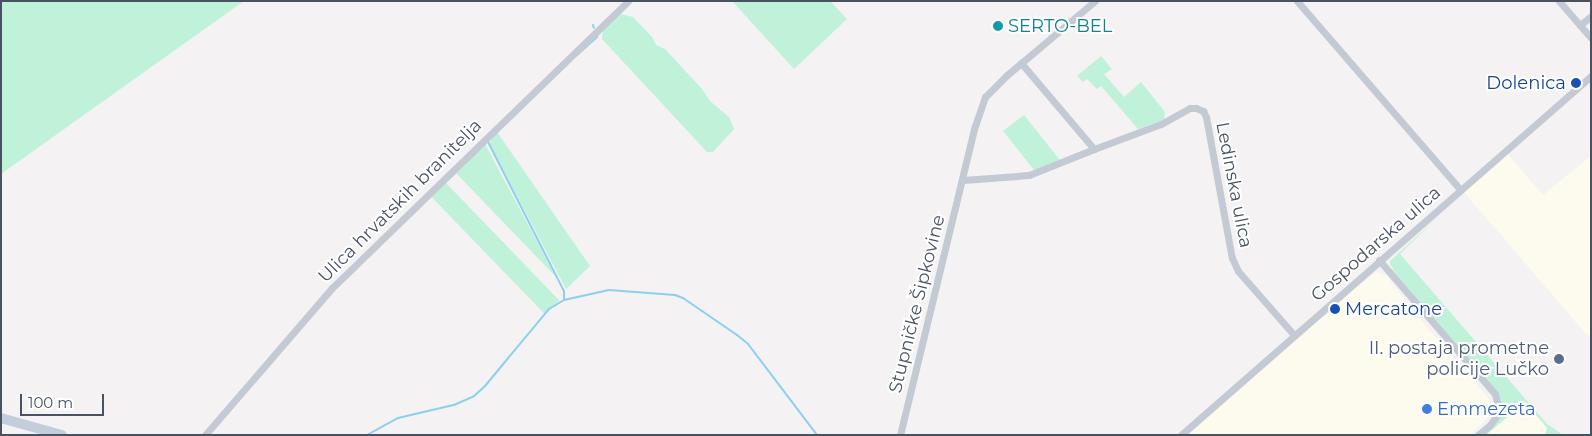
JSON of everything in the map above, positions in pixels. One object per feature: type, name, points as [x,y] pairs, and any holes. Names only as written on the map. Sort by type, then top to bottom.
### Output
[{"type":"main road","points":[[1,418],[62,435]]},
{"type":"street","name":"Ulica hrvatskih branitelja","points":[[204,435],[332,288],[628,1]]},
{"type":"street","name":"Stupničke Šipkovine","points":[[900,435],[975,126],[985,97],[992,88],[1095,1]]},
{"type":"street","points":[[1297,1],[1461,190]]},
{"type":"street","points":[[1559,1],[1591,38]]},
{"type":"street","points":[[1580,25],[1591,16]]},
{"type":"street","points":[[963,180],[1028,175],[1094,148],[1021,63]]},
{"type":"street","name":"Gospodarska ulica","points":[[1181,435],[1591,76]]},
{"type":"street","name":"Ledinska ulica","points":[[1094,148],[1161,124],[1190,108],[1202,110],[1206,117],[1232,258],[1238,271],[1294,335]]},
{"type":"street","points":[[1379,260],[1495,394],[1497,399],[1497,415],[1490,425],[1478,435]]},
{"type":"shaded area","points":[[1507,153],[1543,195],[1591,156],[1591,337],[1585,333],[1463,191]]},
{"type":"shaded area","points":[[1376,272],[1387,276],[1417,316],[1490,400],[1490,416],[1470,435],[1185,435],[1311,326],[1330,312],[1348,294]]},
{"type":"shaded area","points":[[1525,402],[1547,428],[1545,435],[1486,435]]},
{"type":"green space","points":[[1,1],[244,1],[1,174]]},
{"type":"green space","points":[[732,1],[830,1],[847,19],[794,69]]},
{"type":"green space","points":[[620,14],[633,17],[653,38],[656,45],[665,49],[702,89],[710,101],[729,117],[734,129],[713,152],[707,152],[602,39],[603,30]]},
{"type":"green space","points":[[1101,56],[1112,69],[1104,74],[1124,97],[1141,82],[1165,112],[1164,120],[1138,129],[1101,86],[1097,89],[1087,79],[1083,82],[1077,76]]},
{"type":"green space","points":[[1024,115],[1060,160],[1034,170],[1003,131]]},
{"type":"green space","points":[[497,132],[590,266],[566,289],[489,143]]},
{"type":"green space","points":[[484,142],[556,277],[454,171]]},
{"type":"green space","points":[[444,181],[559,300],[545,314],[430,195]]},
{"type":"green space","points":[[1436,219],[1400,254],[1547,424],[1563,435],[1545,435],[1547,428],[1525,402],[1486,435],[1482,435],[1492,426],[1500,402],[1496,391],[1396,274],[1390,264],[1390,261]]},
{"type":"waterway","points":[[577,55],[597,37],[597,34]]},
{"type":"waterway","points":[[487,140],[564,291],[564,299]]},
{"type":"waterway","points":[[367,435],[398,418],[454,405],[474,396],[485,386],[549,309],[564,300],[609,290],[675,295],[683,298],[737,335],[748,344],[817,435]]},
{"type":"place","name":"SERTO-BEL","points":[[998,26]]},
{"type":"place","name":"Dolenica","points":[[1576,83]]},
{"type":"place","name":"Mercatone","points":[[1335,309]]},
{"type":"place","name":"II. postaja prometne policije Lučko","points":[[1559,359]]},
{"type":"place","name":"Emmezeta","points":[[1427,409]]}]
